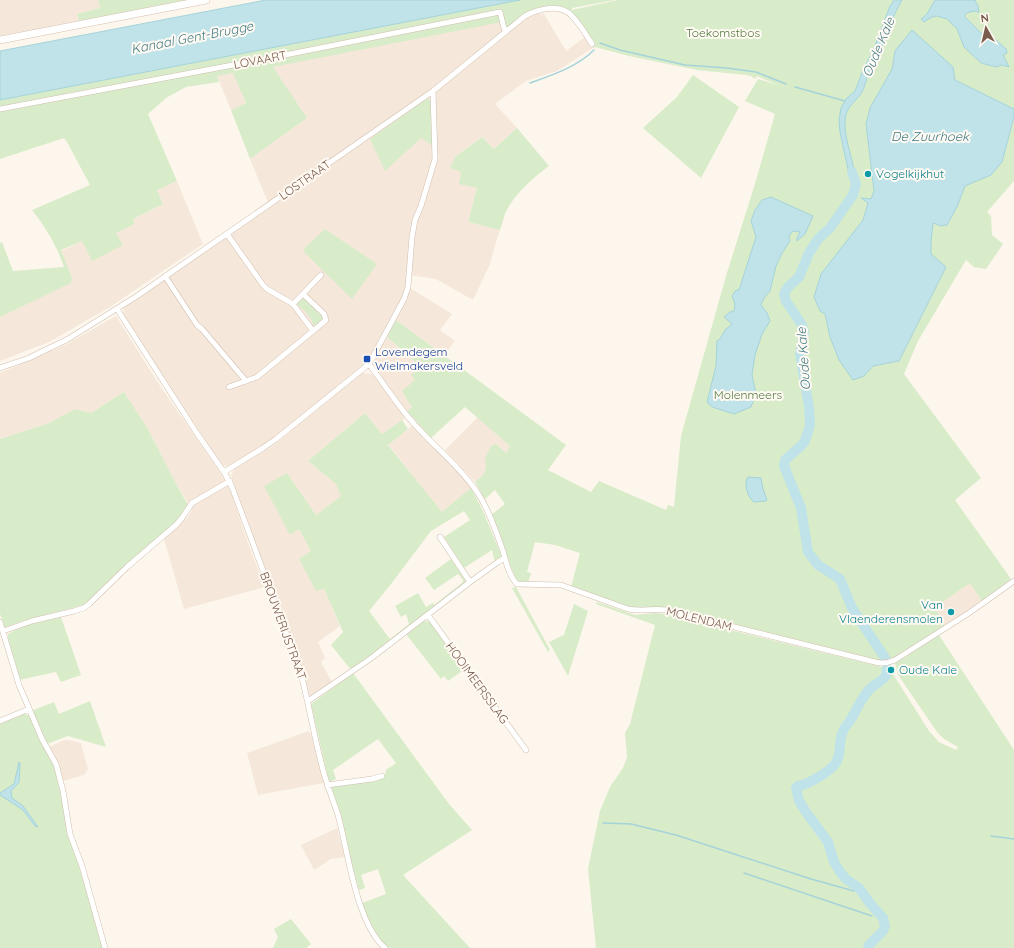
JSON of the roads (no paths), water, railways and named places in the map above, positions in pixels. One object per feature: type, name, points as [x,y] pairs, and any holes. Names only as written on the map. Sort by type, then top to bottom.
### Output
[{"type":"street","points":[[0,40],[206,0]]},
{"type":"street","name":"LOSTRAAT","points":[[0,368],[29,358],[68,339],[117,309],[433,91],[506,31],[531,13],[547,8],[561,9],[572,16],[592,44]]},
{"type":"street","name":"LOVAART","points":[[0,110],[500,12],[506,31]]},
{"type":"street","points":[[224,472],[276,439],[370,364],[404,299],[408,287],[412,237],[435,159],[433,91]]},
{"type":"street","points":[[227,234],[263,285],[267,289],[293,304],[313,331]]},
{"type":"street","points":[[293,304],[322,275]]},
{"type":"street","points":[[165,276],[197,325],[246,381]]},
{"type":"street","points":[[230,387],[257,377],[326,320],[324,314],[304,294]]},
{"type":"street","name":"BROUWERIJSTRAAT","points":[[117,309],[196,432],[230,481],[300,670],[327,785],[338,815],[360,904],[367,922],[379,943],[385,948]]},
{"type":"street","points":[[308,701],[370,659],[470,582],[505,558],[489,513],[471,483],[447,456],[418,428],[401,408],[370,364]]},
{"type":"street","points":[[3,632],[32,620],[79,610],[89,604],[127,567],[176,524],[192,503],[230,481]]},
{"type":"street","points":[[440,537],[470,582]]},
{"type":"street","name":"MOLENDAM","points":[[505,558],[517,584],[561,585],[628,610],[666,610],[875,662],[886,663],[895,660],[968,614],[1014,581]]},
{"type":"street","name":"HOOIMEERSSLAG","points":[[428,615],[526,750]]},
{"type":"street","points":[[0,622],[19,685],[46,746],[56,764],[63,791],[70,834],[82,866],[105,948]]},
{"type":"street","points":[[0,720],[29,709]]},
{"type":"street","points":[[327,785],[372,779],[382,776]]},
{"type":"water","name":"Kanaal Gent-Brugge","points":[[266,0],[520,0],[0,100],[0,51]]},
{"type":"water","points":[[894,0],[902,0],[892,19],[877,58],[869,72],[863,90],[848,109],[846,116],[846,136],[854,168],[856,184],[849,174],[840,132],[839,120],[841,108],[846,99],[855,91],[863,70],[873,51],[890,6]]},
{"type":"water","points":[[935,0],[975,0],[979,12],[973,11],[964,16],[988,40],[995,39],[1006,49],[1007,53],[1003,55],[1009,67],[1002,65],[996,67],[981,63],[964,47],[957,29],[947,19],[937,16],[924,22],[921,19],[927,14]]},
{"type":"water","name":"De Zuurhoek","points":[[912,30],[953,67],[955,80],[1014,109],[1014,117],[1002,162],[991,175],[965,186],[957,207],[947,225],[941,226],[933,223],[931,254],[946,267],[899,361],[873,366],[864,376],[853,380],[839,360],[830,337],[825,314],[820,311],[814,297],[821,274],[863,220],[868,203],[861,198],[871,199],[874,191],[866,124],[870,108],[892,69],[895,51]]},
{"type":"water","name":"Molenmeers","points":[[771,197],[813,216],[805,234],[797,241],[800,232],[793,231],[789,236],[790,241],[776,266],[770,291],[764,298],[761,305],[767,313],[770,321],[762,334],[755,355],[752,375],[756,394],[751,407],[734,414],[712,407],[707,402],[716,366],[717,341],[720,339],[725,330],[732,324],[724,317],[730,312],[734,311],[735,304],[732,296],[736,290],[739,290],[756,237],[751,221],[755,210],[762,200]]},
{"type":"water","points":[[748,477],[761,478],[766,501],[754,502],[752,500],[746,487]]},
{"type":"water","points":[[19,762],[19,782],[11,791],[12,798],[23,806],[38,827],[35,826],[23,810],[0,795],[0,793],[14,784]]},
{"type":"waterway","points":[[600,43],[620,50],[685,65],[756,72],[786,84]]},
{"type":"waterway","points":[[530,83],[572,66],[594,50]]},
{"type":"waterway","points":[[795,87],[845,101]]},
{"type":"waterway","name":"Oude Kale","points":[[852,172],[856,184],[853,195],[830,228],[818,239],[809,253],[799,277],[788,287],[784,294],[786,301],[802,325],[804,333],[800,354],[809,407],[810,425],[805,441],[785,460],[784,466],[801,508],[808,552],[818,565],[840,579],[852,608],[885,658]]},
{"type":"waterway","name":"Oude Kale","points":[[868,948],[869,945],[883,931],[885,926],[883,918],[859,888],[846,879],[840,872],[834,862],[828,842],[799,801],[796,788],[818,778],[835,764],[844,729],[865,694],[886,676],[887,667]]},
{"type":"waterway","points":[[603,823],[631,824],[676,835],[811,879],[854,891]]},
{"type":"waterway","points":[[991,836],[1014,839]]},
{"type":"waterway","points":[[744,873],[872,916]]},
{"type":"place","name":"Vogelkijkhut","points":[[868,174]]},
{"type":"place","name":"Lovendegem Wielmakersveld","points":[[367,359]]},
{"type":"place","name":"Van Vlaenderensmolen","points":[[951,612]]},
{"type":"place","name":"Oude Kale","points":[[891,670]]},
{"type":"park label","name":"Toekomstbos","points":[[723,33]]}]
